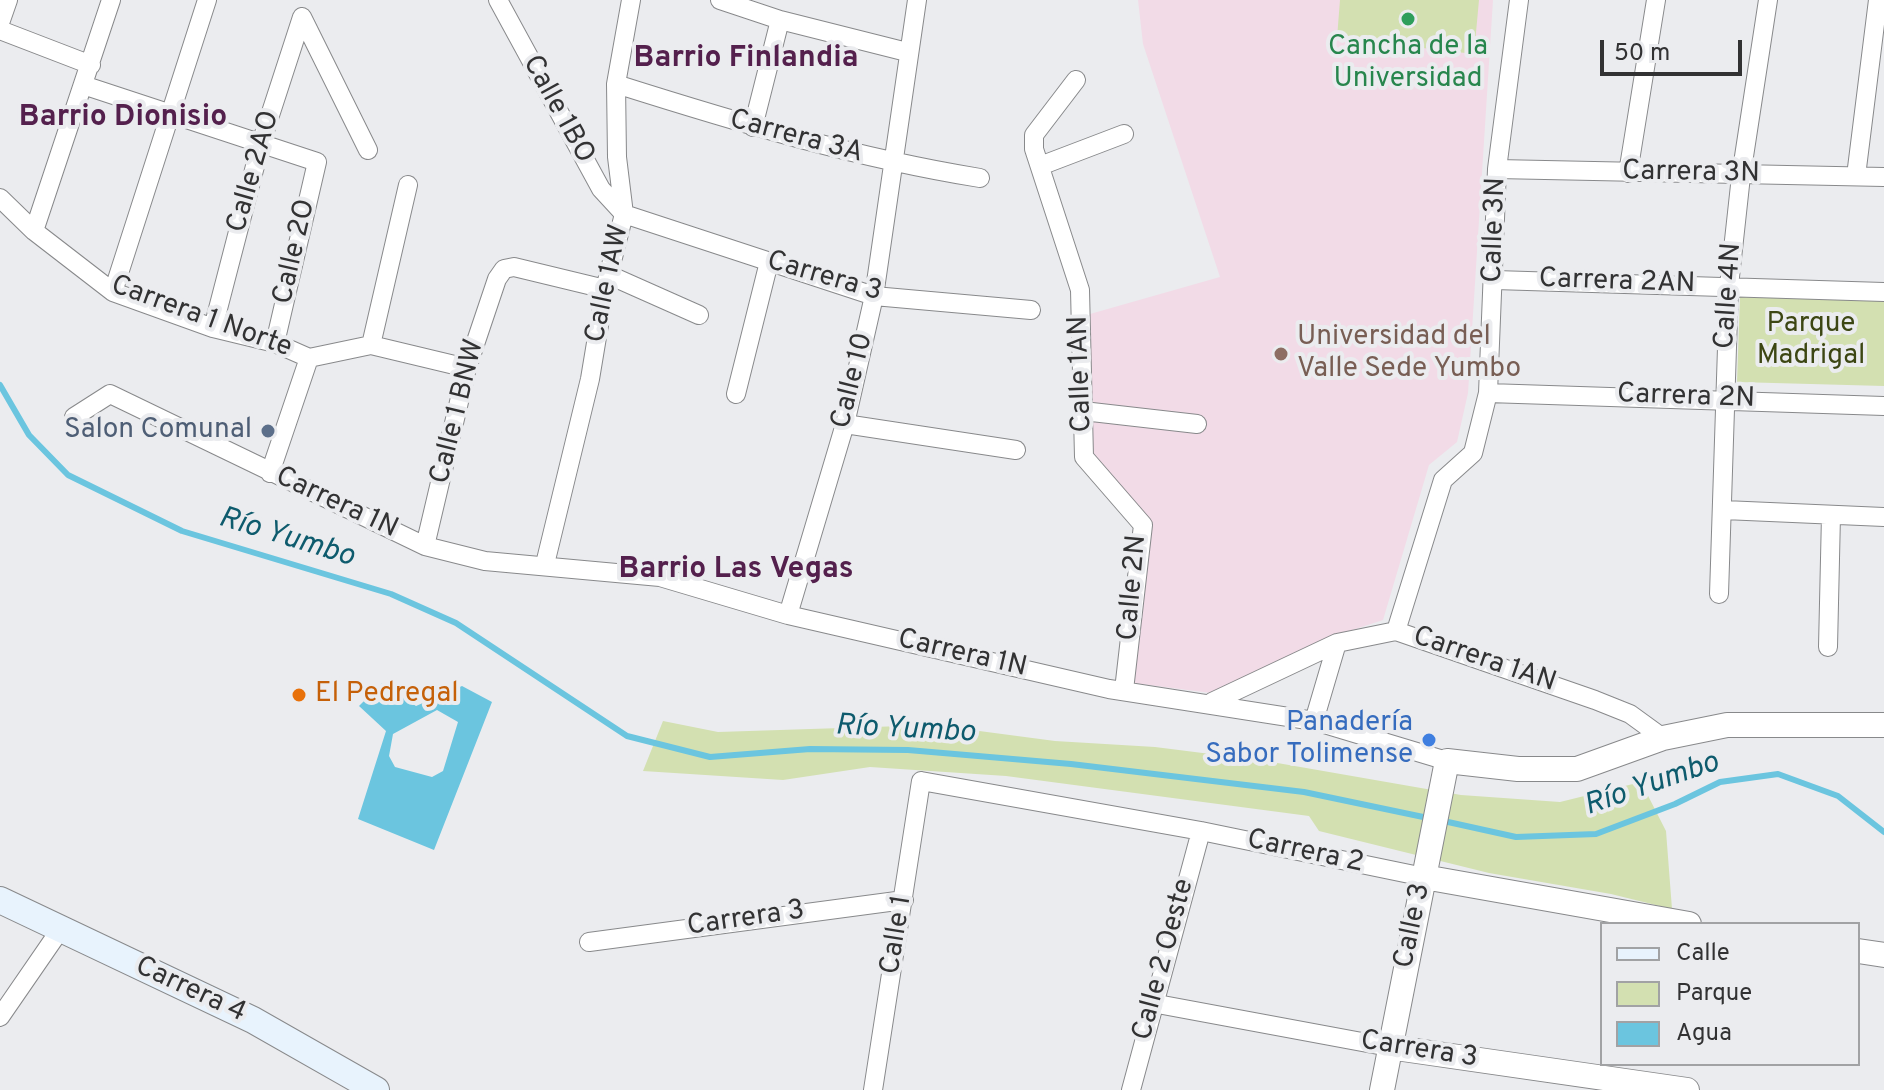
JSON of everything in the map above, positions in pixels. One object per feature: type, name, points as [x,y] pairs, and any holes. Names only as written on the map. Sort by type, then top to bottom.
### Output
[{"type":"main road","name":"Carrera 4","points":[[0,900],[253,1020],[376,1090]]},
{"type":"street","points":[[0,23],[8,0]]},
{"type":"street","points":[[34,231],[111,0]]},
{"type":"street","points":[[113,292],[207,0]]},
{"type":"street","name":"Calle 1BO","points":[[498,0],[601,189],[624,214]]},
{"type":"street","name":"Calle 1AW","points":[[545,564],[590,379],[607,282],[624,214],[617,157],[616,84],[631,0]]},
{"type":"street","points":[[720,0],[780,20],[907,52]]},
{"type":"street","name":"Calle 10","points":[[788,615],[845,424],[874,296],[907,52],[917,0]]},
{"type":"street","name":"Calle 3N","points":[[1396,631],[1443,480],[1473,453],[1488,393],[1495,280],[1497,169],[1519,0]]},
{"type":"street","points":[[1628,173],[1656,0]]},
{"type":"street","name":"Calle 4N","points":[[1719,594],[1729,286],[1741,176],[1768,0]]},
{"type":"street","points":[[1856,176],[1878,0]]},
{"type":"street","name":"Calle 2AO","points":[[213,328],[261,143],[302,17],[368,150]]},
{"type":"street","points":[[753,127],[780,20]]},
{"type":"street","points":[[0,30],[91,65]]},
{"type":"street","name":"Calle 1AN","points":[[1076,80],[1034,135],[1040,166],[1080,290],[1084,457]]},
{"type":"street","name":"Carrera 3A","points":[[616,84],[753,127],[894,164],[980,178]]},
{"type":"street","points":[[83,85],[261,143]]},
{"type":"street","points":[[1040,166],[1124,134]]},
{"type":"street","name":"Calle 2O","points":[[261,143],[317,162],[275,343]]},
{"type":"street","name":"Carrera 3N","points":[[1497,169],[1884,177]]},
{"type":"street","points":[[371,345],[408,185]]},
{"type":"street","name":"Carrera 1 Norte","points":[[0,198],[34,231],[113,292],[213,328],[275,343],[309,358],[270,473]]},
{"type":"street","name":"Carrera 3","points":[[624,214],[874,296],[1031,310]]},
{"type":"street","points":[[736,394],[769,262]]},
{"type":"street","name":"Calle 1 BNW","points":[[425,546],[467,368],[497,279],[504,269],[514,267],[607,282]]},
{"type":"street","name":"Carrera 2AN","points":[[1495,280],[1884,292]]},
{"type":"street","points":[[607,282],[699,315]]},
{"type":"street","points":[[309,358],[371,345],[467,368]]},
{"type":"street","name":"Carrera 2N","points":[[1488,393],[1884,406]]},
{"type":"street","name":"Carrera 1N","points":[[74,417],[110,394],[425,546],[485,561],[545,564],[660,577],[788,615],[1124,690],[1314,721],[1446,766],[1577,769],[1663,738],[1727,725],[1884,725]]},
{"type":"street","points":[[1083,411],[1197,424]]},
{"type":"street","points":[[845,424],[1016,450]]},
{"type":"street","name":"Calle 2N","points":[[1084,457],[1143,525],[1124,690]]},
{"type":"street","points":[[1724,510],[1884,517]]},
{"type":"street","points":[[1828,647],[1831,515]]},
{"type":"street","name":"Carrera 1AN","points":[[1212,702],[1337,643],[1396,631],[1630,714],[1663,738]]},
{"type":"street","points":[[1314,721],[1337,643]]},
{"type":"street","name":"Calle 3","points":[[1382,1090],[1446,766]]},
{"type":"street","name":"Carrera 2","points":[[921,781],[1201,831],[1630,919],[1665,922]]},
{"type":"street","name":"Calle 1","points":[[873,1090],[921,781]]},
{"type":"street","name":"Calle 2 Oeste","points":[[1131,1090],[1152,1003],[1201,831]]},
{"type":"street","name":"Carrera 3","points":[[589,942],[904,900]]},
{"type":"street","points":[[0,1017],[60,930]]},
{"type":"street","points":[[1860,951],[1884,955]]},
{"type":"street","name":"Carrera 3","points":[[1152,1003],[1389,1047],[1687,1090]]},
{"type":"shaded area","name":"Universidad del Valle Sede Yumbo","points":[[1138,0],[1493,0],[1468,393],[1457,442],[1429,465],[1383,620],[1334,636],[1211,693],[1133,683],[1151,526],[1093,456],[1090,314],[1220,277],[1143,44]]},
{"type":"green space","name":"Cancha de la Universidad","points":[[1340,0],[1479,0],[1474,54],[1337,38]]},
{"type":"green space","name":"Parque Madrigal","points":[[1740,297],[1884,301],[1884,386],[1737,382]]},
{"type":"green space","points":[[663,721],[718,732],[934,725],[1055,741],[1155,747],[1266,761],[1461,795],[1560,802],[1641,782],[1666,831],[1672,909],[1611,894],[1489,873],[1319,831],[1309,816],[1006,776],[870,767],[783,780],[643,771]]},
{"type":"water","points":[[382,683],[416,706],[462,686],[492,702],[434,850],[358,819],[386,731],[359,706]],"holes":[[[437,710],[458,722],[443,771],[432,777],[395,767],[389,756],[393,734]]]},
{"type":"waterway","name":"Río Yumbo","points":[[0,385],[29,435],[68,475],[182,531],[391,594],[456,623],[627,736],[710,757],[810,749],[908,750],[1071,764],[1304,792],[1428,818]]},
{"type":"waterway","name":"Río Yumbo","points":[[1439,820],[1516,837],[1596,834],[1675,804],[1720,782],[1778,774],[1838,796],[1884,832]]},
{"type":"place","name":"Cancha de la Universidad","points":[[1408,19]]},
{"type":"place","name":"Universidad del Valle Sede Yumbo","points":[[1281,354]]},
{"type":"place","name":"Salon Comunal","points":[[268,431]]},
{"type":"place","name":"El Pedregal","points":[[299,695]]},
{"type":"place","name":"Panadería Sabor Tolimense","points":[[1429,740]]},
{"type":"district","name":"Barrio Finlandia","points":[[746,60]]},
{"type":"district","name":"Barrio Dionisio","points":[[123,119]]},
{"type":"district","name":"Barrio Las Vegas","points":[[736,571]]}]
